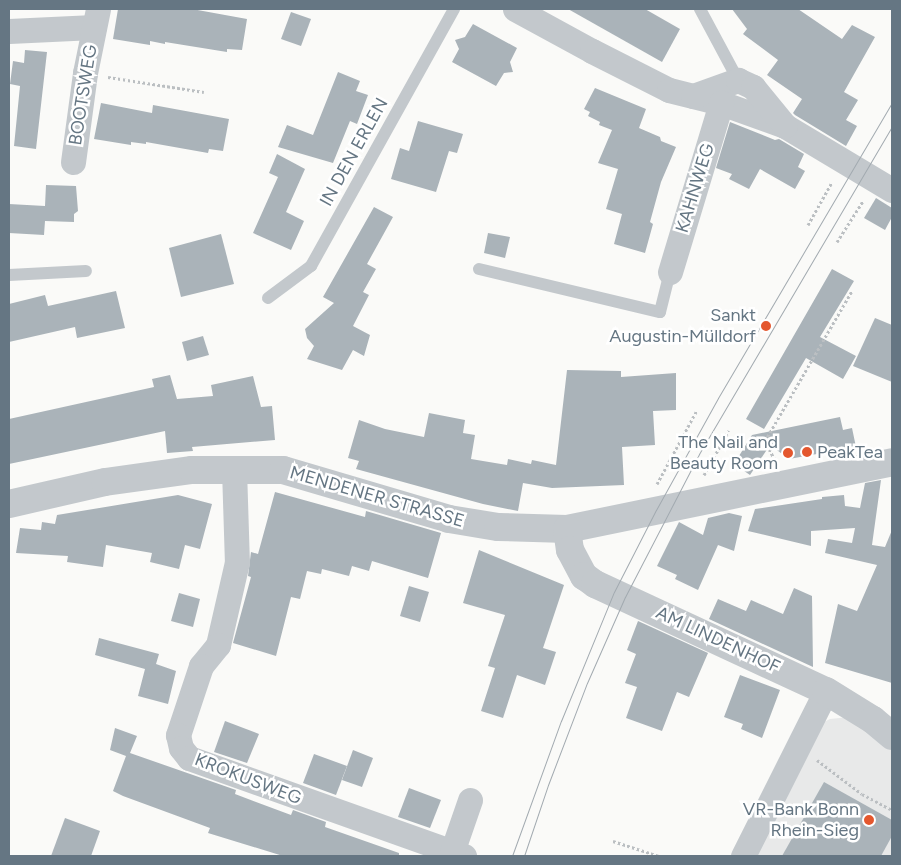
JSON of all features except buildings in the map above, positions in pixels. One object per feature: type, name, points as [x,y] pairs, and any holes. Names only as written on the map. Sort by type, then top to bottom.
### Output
[{"type":"street","points":[[515,9],[592,52],[669,90],[720,103],[785,126],[880,191]]},
{"type":"street","name":"BOOTSWEG","points":[[9,30],[96,18],[85,73],[73,162]]},
{"type":"street","points":[[693,96],[738,80],[753,87],[785,126]]},
{"type":"street","name":"KAHNWEG","points":[[670,272],[720,103]]},
{"type":"street","name":"MENDENER STRASSE","points":[[9,504],[105,482],[192,470],[282,470],[449,519],[498,527],[567,529],[892,462]]},
{"type":"street","name":"KROKUSWEG","points":[[234,469],[237,562],[218,645],[201,666],[178,735],[181,748],[189,758],[458,854],[470,800]]},
{"type":"street","name":"AM LINDENHOF","points":[[567,529],[570,550],[584,576],[595,584],[826,691],[874,720],[892,736]]},
{"type":"street","points":[[743,856],[826,691]]},
{"type":"lane","name":"IN DEN ERLEN","points":[[268,298],[310,266],[454,9]]},
{"type":"lane","points":[[700,9],[738,80]]},
{"type":"lane","points":[[479,269],[660,312],[670,272]]},
{"type":"lane","points":[[9,275],[86,271]]},
{"type":"path","points":[[85,73],[204,92]]},
{"type":"path","points":[[808,225],[835,176]]},
{"type":"path","points":[[837,242],[880,191]]},
{"type":"path","points":[[777,465],[765,441],[852,292]]},
{"type":"path","points":[[655,486],[697,410]]},
{"type":"path","points":[[711,464],[730,430]]},
{"type":"path","points":[[802,737],[814,758],[862,794],[892,810]]},
{"type":"path","points":[[612,841],[659,856]]},
{"type":"shaded area","points":[[849,717],[892,750],[892,856],[754,856],[820,724],[830,719]]},
{"type":"tram line","points":[[512,856],[561,721],[614,592],[656,510],[718,398],[892,103]]},
{"type":"tram line","points":[[524,856],[548,785],[587,683],[625,597],[699,454],[892,126]]},
{"type":"place","name":"Sankt Augustin-Mülldorf","points":[[766,326]]},
{"type":"place","name":"PeakTea","points":[[807,452]]},
{"type":"place","name":"The Nail and Beauty Room","points":[[788,453]]},
{"type":"place","name":"VR-Bank Bonn Rhein-Sieg","points":[[869,820]]}]
